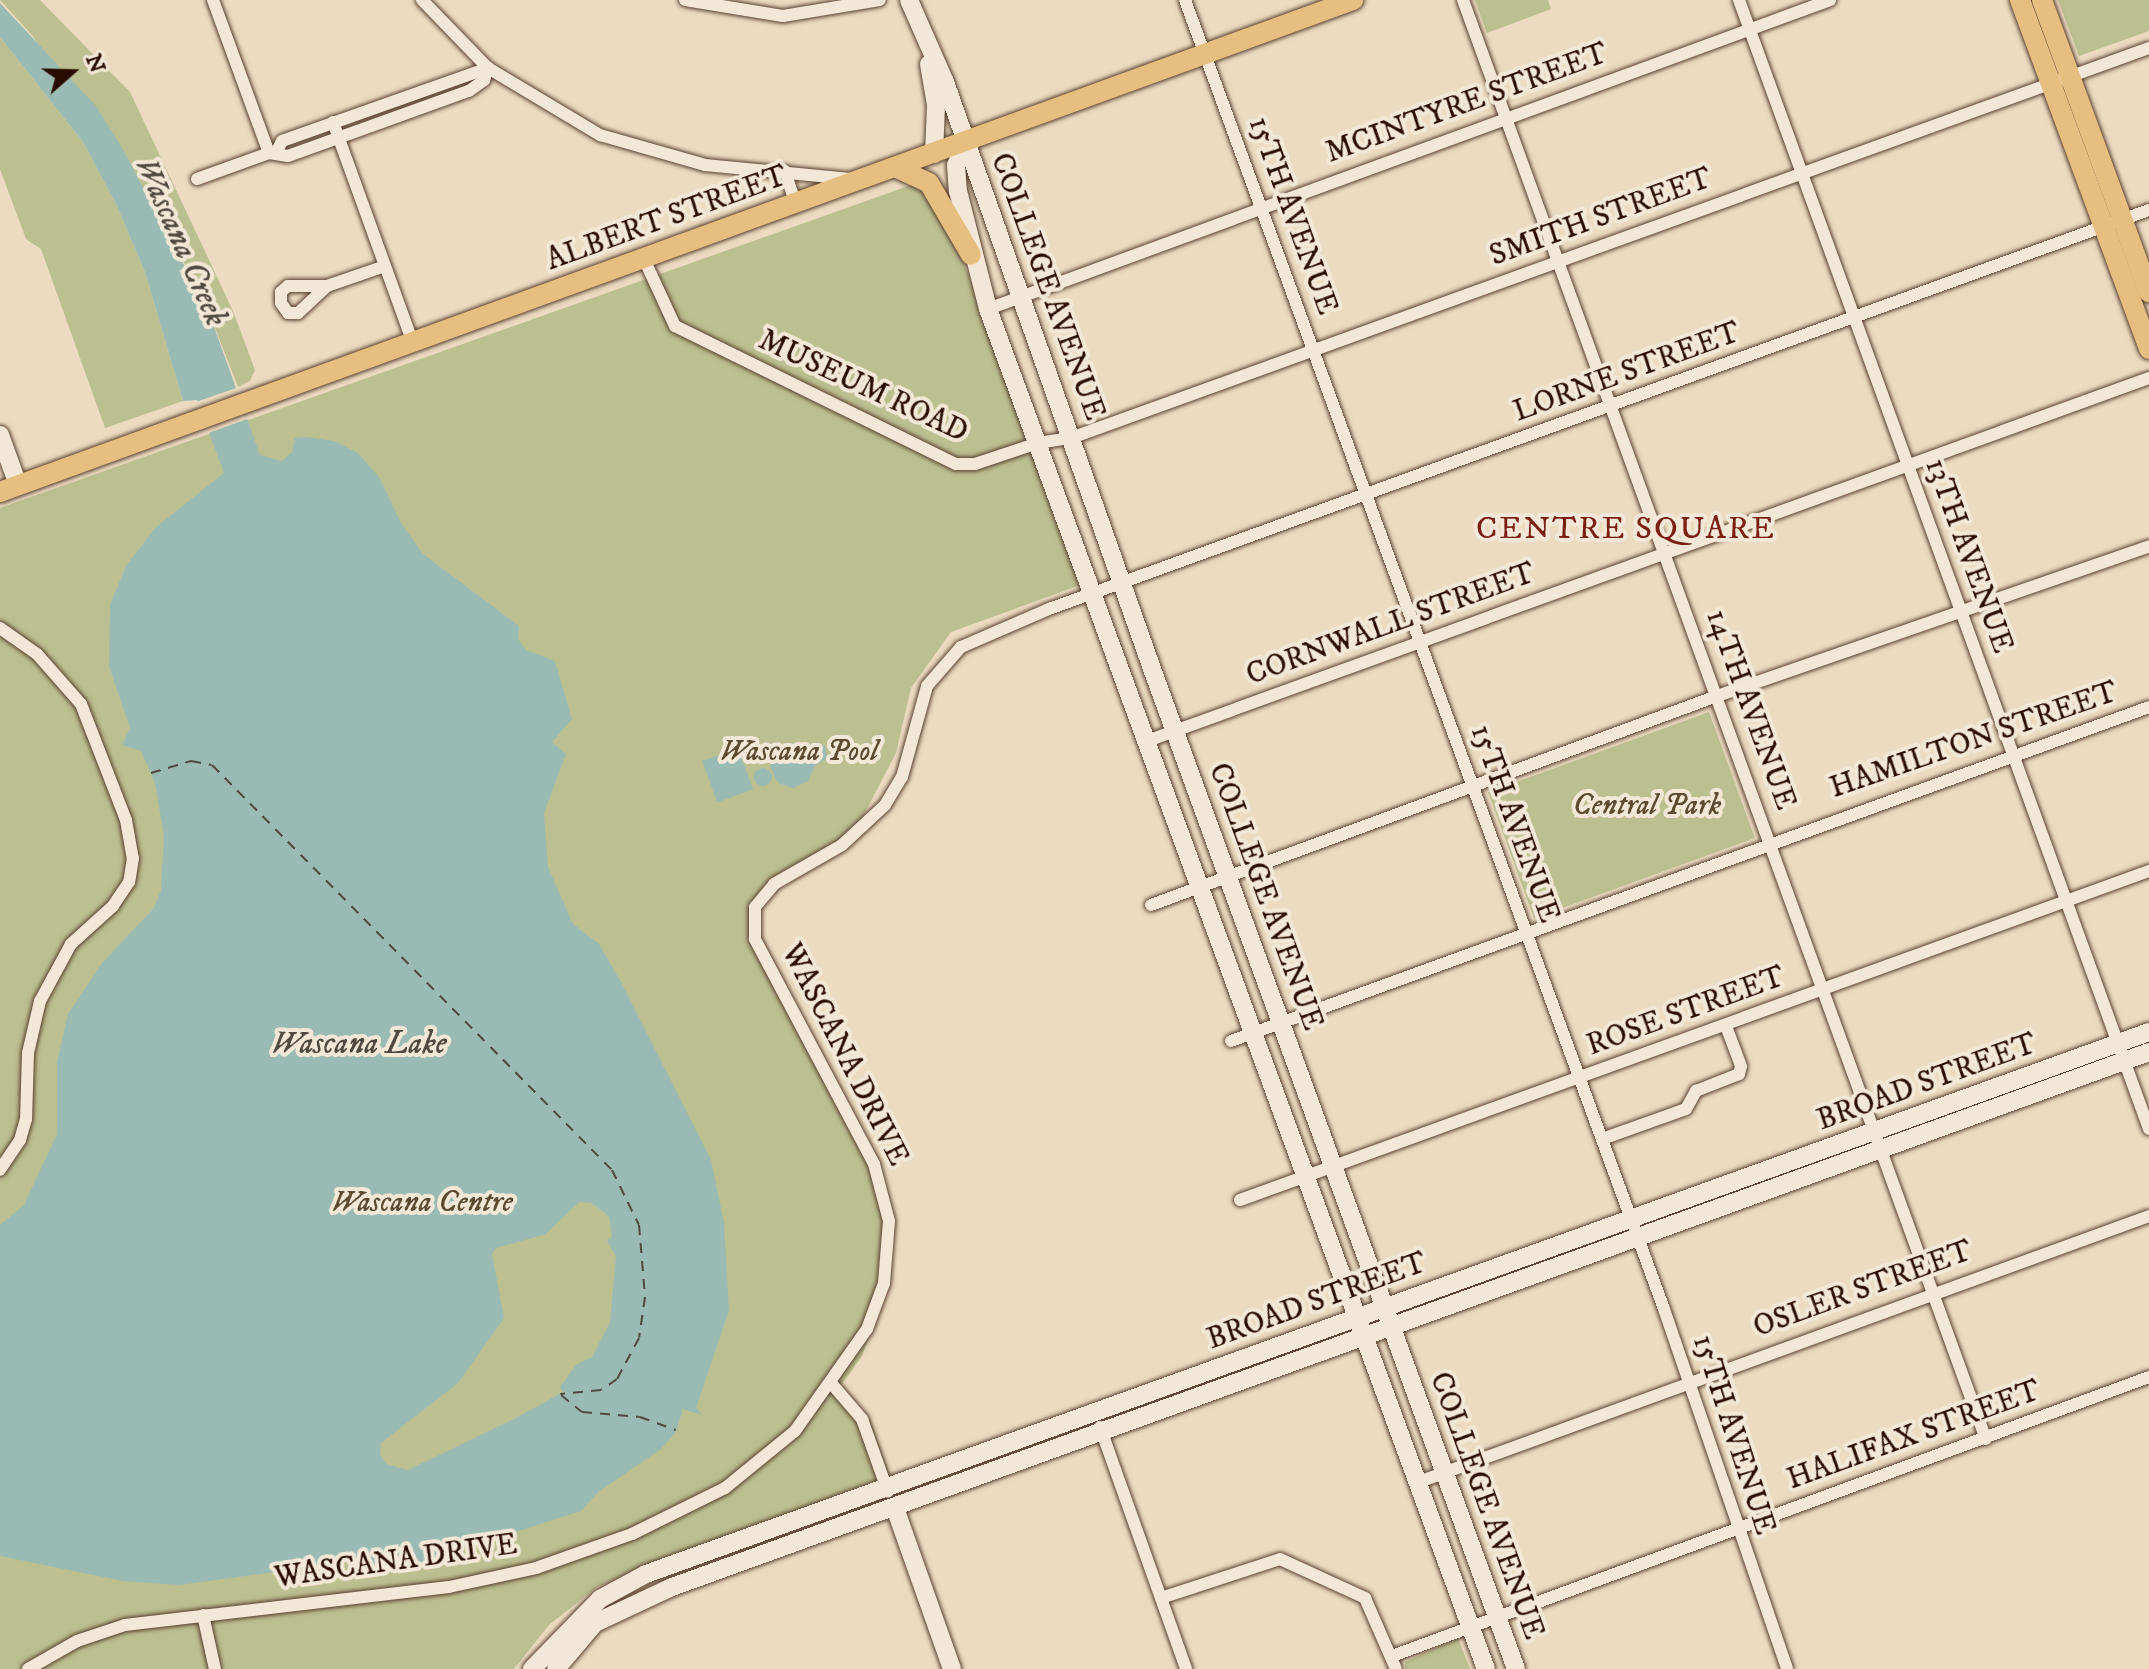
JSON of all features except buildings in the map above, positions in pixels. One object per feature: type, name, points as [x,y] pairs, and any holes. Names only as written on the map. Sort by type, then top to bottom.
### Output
[{"type":"main road","name":"COLLEGE AVENUE","points":[[909,0],[966,143],[1122,585],[1516,1669]]},
{"type":"main road","name":"ALBERT STREET","points":[[18,485],[1353,0]]},
{"type":"main road","points":[[2020,0],[2061,81],[2122,219],[2149,292]]},
{"type":"main road","points":[[2042,0],[2102,227],[2149,349]]},
{"type":"main road","name":"COLLEGE AVENUE","points":[[927,50],[936,105],[934,154]]},
{"type":"main road","name":"COLLEGE AVENUE","points":[[966,143],[956,165],[971,255],[988,309],[1486,1669]]},
{"type":"main road","points":[[897,168],[929,183],[971,255]]},
{"type":"main road","points":[[0,435],[18,485]]},
{"type":"main road","name":"BROAD STREET","points":[[556,1669],[595,1623],[628,1605],[1638,1238],[1879,1140],[2121,1052],[2149,1032]]},
{"type":"main road","name":"BROAD STREET","points":[[2121,1052],[2149,1052]]},
{"type":"main road","name":"BROAD STREET","points":[[532,1669],[600,1599],[646,1574],[1630,1218],[1879,1140]]},
{"type":"main road","points":[[895,1508],[952,1669]]},
{"type":"street","points":[[213,0],[273,153]]},
{"type":"street","points":[[422,0],[488,68],[600,135],[705,165],[860,180]]},
{"type":"street","points":[[685,0],[783,16],[880,0]]},
{"type":"street","name":"15TH AVENUE","points":[[1185,0],[1638,1238],[1787,1669]]},
{"type":"street","name":"14TH AVENUE","points":[[1463,0],[1986,1439]]},
{"type":"street","name":"13TH AVENUE","points":[[1739,0],[2149,1129]]},
{"type":"street","name":"MCINTYRE STREET","points":[[988,309],[1261,206],[1830,0]]},
{"type":"street","name":"SMITH STREET","points":[[1071,438],[2149,48]]},
{"type":"street","points":[[273,153],[282,141],[488,68]]},
{"type":"street","points":[[197,179],[273,153],[288,156],[469,91],[484,80],[488,68]]},
{"type":"street","points":[[333,122],[385,266],[408,345]]},
{"type":"street","points":[[785,171],[796,204]]},
{"type":"street","name":"LORNE STREET","points":[[1122,585],[2149,210]]},
{"type":"street","name":"MUSEUM ROAD","points":[[644,259],[675,326],[956,464],[975,464],[1038,443],[1071,438]]},
{"type":"street","points":[[327,286],[385,266]]},
{"type":"street","name":"CORNWALL STREET","points":[[1147,741],[2149,378]]},
{"type":"street","points":[[1151,905],[1717,696],[2149,546]]},
{"type":"street","name":"WASCANA DRIVE","points":[[28,1669],[105,1630],[203,1615],[449,1587],[582,1554],[725,1488],[795,1431],[862,1338],[884,1283],[889,1221],[874,1164],[755,939],[755,907],[774,884],[842,845],[885,805],[902,777],[915,712],[927,686],[961,647],[1093,593],[1122,585]]},
{"type":"street","points":[[0,628],[37,654],[81,704],[126,820],[133,858],[129,882],[113,906],[71,944],[40,1001],[28,1053],[26,1119],[20,1140],[0,1170]]},
{"type":"street","name":"HAMILTON STREET","points":[[1231,1041],[1770,841],[2149,707]]},
{"type":"street","name":"ROSE STREET","points":[[1240,1200],[2149,871]]},
{"type":"street","points":[[1602,1139],[1686,1109],[1696,1091],[1739,1074],[1741,1066],[1726,1026]]},
{"type":"street","name":"OSLER STREET","points":[[1416,1483],[2149,1216]]},
{"type":"street","name":"HALIFAX STREET","points":[[1392,1656],[2149,1377]]},
{"type":"street","points":[[831,1383],[862,1419],[895,1508]]},
{"type":"street","points":[[1094,1412],[1186,1669]]},
{"type":"street","points":[[1161,1598],[1280,1559],[1365,1598],[1396,1669]]},
{"type":"street","points":[[203,1615],[215,1669]]},
{"type":"green space","points":[[0,0],[40,0],[130,92],[233,311],[255,370],[250,381],[238,387],[208,310],[173,241],[31,34]]},
{"type":"green space","points":[[1475,0],[1548,0],[1551,9],[1487,33]]},
{"type":"green space","points":[[2058,0],[2149,0],[2149,31],[2079,56]]},
{"type":"green space","points":[[0,37],[83,142],[116,204],[145,272],[183,401],[105,428],[41,249],[26,239],[0,169]]},
{"type":"green space","name":"Wascana Centre","points":[[914,184],[928,191],[961,255],[1083,584],[951,632],[911,688],[896,753],[845,851],[782,885],[760,908],[759,940],[865,1136],[891,1221],[891,1276],[862,1356],[840,1387],[870,1419],[890,1475],[597,1587],[549,1625],[514,1669],[0,1669],[0,508]]},
{"type":"green space","name":"Central Park","points":[[1709,712],[1755,838],[1534,918],[1488,792]]},
{"type":"green space","points":[[1458,1638],[1470,1669],[1405,1669],[1405,1662]]},
{"type":"water","name":"Wascana Lake","points":[[0,3],[96,106],[121,146],[208,310],[260,455],[282,461],[292,452],[295,438],[306,437],[334,441],[358,453],[379,477],[401,523],[423,554],[519,626],[518,639],[526,650],[555,661],[572,719],[552,742],[566,754],[544,813],[548,867],[573,924],[599,944],[622,984],[711,1160],[724,1223],[729,1311],[696,1408],[702,1415],[683,1409],[676,1432],[661,1449],[598,1492],[581,1511],[388,1573],[362,1560],[179,1585],[123,1581],[0,1556],[0,1225],[24,1205],[57,1134],[57,1062],[68,1014],[102,963],[154,908],[161,890],[164,836],[155,783],[141,751],[122,745],[130,728],[109,666],[110,605],[126,566],[155,528],[224,473],[197,400],[183,401],[145,272],[116,204],[83,142],[0,37]],"holes":[[[579,1202],[591,1203],[609,1216],[612,1237],[607,1241],[616,1256],[610,1322],[592,1357],[577,1364],[560,1387],[563,1392],[516,1418],[408,1470],[386,1464],[380,1454],[381,1443],[458,1383],[504,1318],[492,1254],[496,1248],[546,1234]]]},
{"type":"water","points":[[792,743],[810,751],[819,743],[825,746],[827,758],[815,766],[808,781],[793,788],[778,783],[770,767],[775,750]]},
{"type":"water","points":[[738,748],[753,789],[717,802],[702,761]]},
{"type":"water","points":[[763,768],[772,777],[763,786],[754,777]]},
{"type":"pier","points":[[242,386],[250,418],[206,434],[194,404],[190,404]]},
{"type":"ferry route","points":[[151,773],[191,761],[212,765],[612,1170],[639,1225],[645,1297],[639,1338],[617,1379],[601,1390],[560,1394]]},
{"type":"ferry route","points":[[561,1395],[582,1412],[640,1417],[676,1430]]},
{"type":"district","name":"CENTRE SQUARE","points":[[1626,529]]},
{"type":"water label","name":"Wascana Creek","points":[[180,242]]},
{"type":"park label","name":"Wascana Pool","points":[[799,752]]}]
